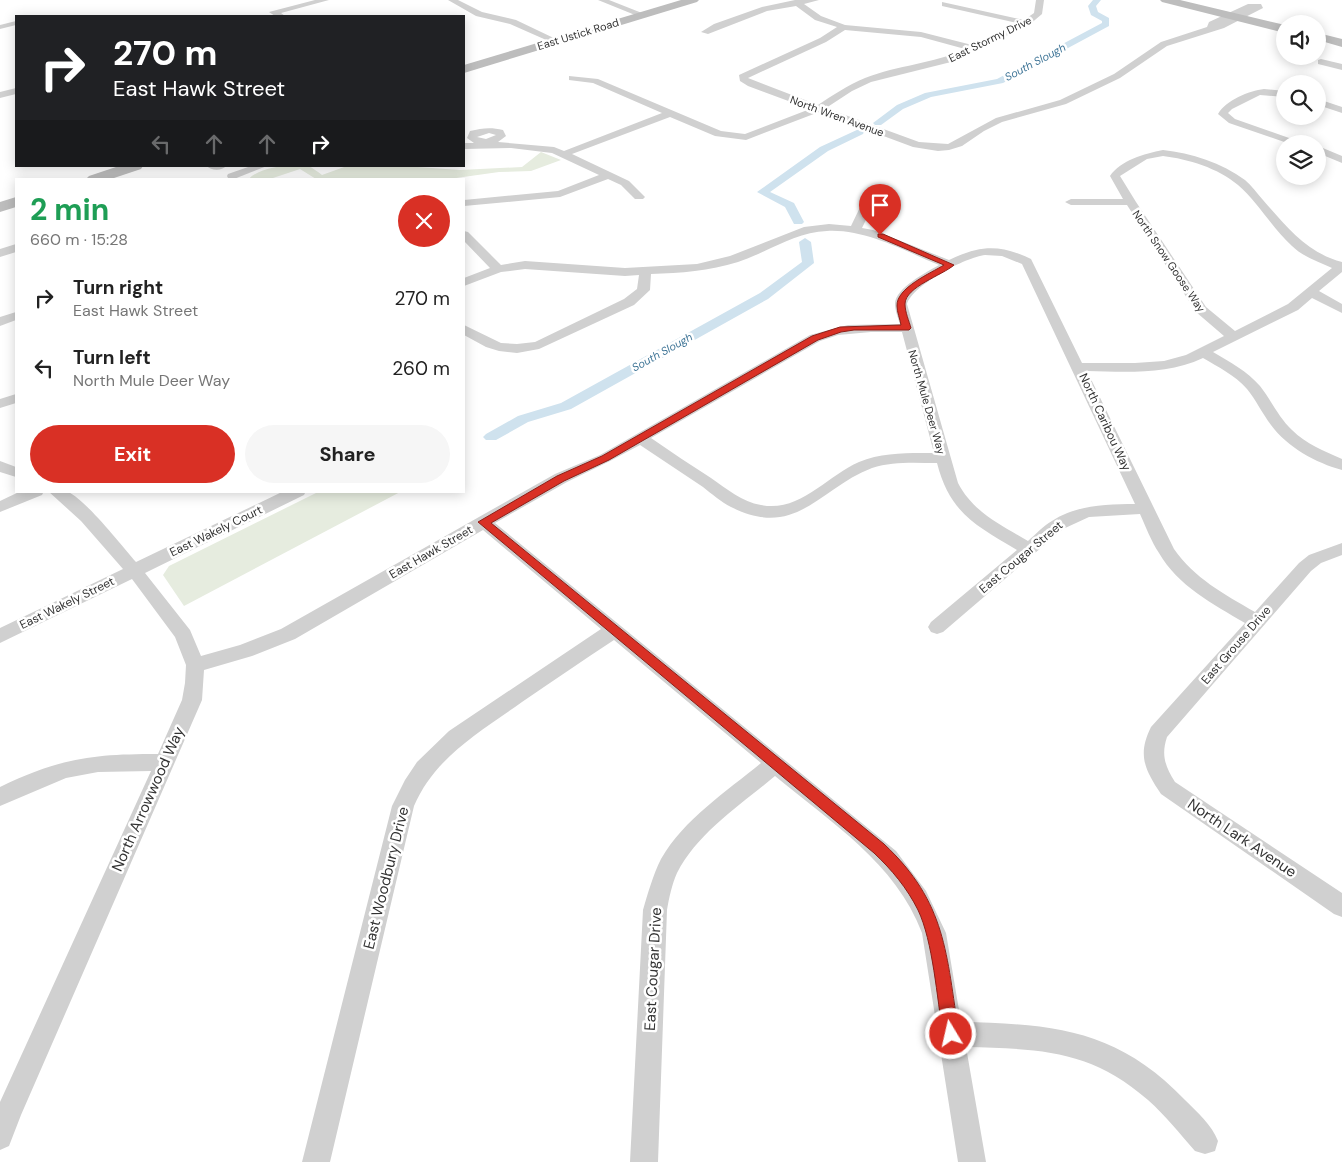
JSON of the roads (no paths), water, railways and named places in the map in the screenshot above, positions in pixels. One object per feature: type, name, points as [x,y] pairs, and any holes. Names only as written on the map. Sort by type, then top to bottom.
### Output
[{"type":"main road","name":"East Ustick Road","points":[[465,69],[693,0]]},
{"type":"main road","points":[[1166,0],[1276,27]]},
{"type":"main road","points":[[1326,39],[1342,43]]},
{"type":"main road","points":[[97,178],[133,167]]},
{"type":"main road","points":[[0,207],[15,202]]},
{"type":"street","points":[[279,15],[273,12],[325,0]]},
{"type":"street","points":[[452,0],[479,14],[513,22],[556,41]]},
{"type":"street","points":[[602,0],[643,15]]},
{"type":"street","points":[[782,0],[815,0]]},
{"type":"street","name":"East Stormy Drive","points":[[668,114],[733,141],[756,134],[819,109],[849,89],[868,80],[948,60],[1026,23],[1038,14],[1040,0]]},
{"type":"street","points":[[1183,29],[1196,33],[1211,28],[1212,24],[1234,17],[1251,6],[1258,6],[1268,0]]},
{"type":"street","points":[[795,1],[818,18],[844,27],[921,35],[973,48]]},
{"type":"street","points":[[705,32],[765,9],[795,1]]},
{"type":"street","points":[[945,4],[1026,23]]},
{"type":"street","points":[[0,27],[15,23]]},
{"type":"street","name":"North Wren Avenue","points":[[844,27],[823,40],[744,75],[743,79],[751,84],[917,145],[938,148],[958,144],[1000,120],[1063,102],[1126,72],[1164,44],[1196,33]]},
{"type":"street","points":[[1326,63],[1342,67]]},
{"type":"street","points":[[572,78],[594,81],[637,98],[668,114]]},
{"type":"street","points":[[0,95],[15,91]]},
{"type":"street","points":[[1276,93],[1266,91],[1253,93],[1223,112],[1224,116],[1232,121],[1276,136]]},
{"type":"street","points":[[1326,104],[1339,106]]},
{"type":"street","points":[[564,154],[668,114]]},
{"type":"street","points":[[465,146],[483,144],[510,145],[542,148],[564,154],[625,183],[639,197]]},
{"type":"street","name":"North Snow Goose Way","points":[[1234,337],[1201,309],[1130,202],[1115,176],[1118,172],[1144,157],[1162,153],[1178,155],[1220,169],[1234,176],[1242,183],[1296,244],[1311,254],[1341,267]]},
{"type":"street","points":[[1326,153],[1342,160]]},
{"type":"street","points":[[218,167],[234,177],[259,167]]},
{"type":"street","points":[[465,203],[560,194],[608,175]]},
{"type":"street","points":[[856,229],[870,200]]},
{"type":"street","name":"North Snow Goose Way","points":[[1071,202],[1130,202]]},
{"type":"street","points":[[465,282],[498,269],[539,264],[611,272],[645,272],[697,268],[722,263],[804,230],[830,227],[856,229],[880,235],[950,265]]},
{"type":"street","points":[[465,235],[498,269]]},
{"type":"street","points":[[0,253],[15,248]]},
{"type":"street","name":"North Caribou Way","points":[[950,265],[967,255],[990,251],[1017,256],[1027,262],[1166,551],[1174,564],[1202,590],[1258,621]]},
{"type":"street","name":"North Mule Deer Way","points":[[950,265],[915,285],[903,297],[901,304],[906,328],[950,484],[955,495],[975,517],[1029,549]]},
{"type":"street","points":[[1078,367],[1137,367],[1180,362],[1284,312],[1341,267]]},
{"type":"street","points":[[465,330],[486,344],[510,350],[539,345],[629,302],[642,293],[646,285],[645,272]]},
{"type":"street","points":[[1311,292],[1342,309]]},
{"type":"street","points":[[0,322],[15,316]]},
{"type":"street","name":"East Hawk Street","points":[[195,665],[266,644],[288,634],[560,478],[605,458],[826,333],[854,328],[906,328]]},
{"type":"street","points":[[1203,352],[1243,377],[1252,386],[1277,422],[1297,442],[1312,452],[1342,465]]},
{"type":"street","points":[[0,404],[15,398]]},
{"type":"street","points":[[640,438],[737,503],[753,510],[772,513],[790,511],[804,504],[851,472],[879,461],[895,458],[943,458]]},
{"type":"street","points":[[0,466],[15,472]]},
{"type":"street","points":[[0,507],[32,493]]},
{"type":"street","name":"North Arrowwood Way","points":[[0,1137],[5,1112],[165,763],[192,700],[196,683],[195,665],[182,634],[134,571],[87,517],[59,493]]},
{"type":"street","name":"East Wakely Court","points":[[134,571],[294,493]]},
{"type":"street","name":"East Cougar Street","points":[[937,627],[1068,518],[1083,512],[1100,509],[1146,509]]},
{"type":"street","points":[[484,522],[776,763],[898,867],[926,909],[934,933],[972,1162]]},
{"type":"street","name":"East Grouse Drive","points":[[1152,759],[1152,749],[1158,733],[1305,567],[1315,559],[1342,549]]},
{"type":"street","name":"East Wakely Street","points":[[0,636],[134,571]]},
{"type":"street","name":"East Woodbury Drive","points":[[316,1162],[403,806],[412,786],[424,768],[456,737],[614,630]]},
{"type":"street","name":"North Lark Avenue","points":[[1152,759],[1168,788],[1342,906]]},
{"type":"street","points":[[0,797],[34,780],[75,767],[111,762],[165,763]]},
{"type":"street","name":"East Cougar Drive","points":[[644,1162],[655,910],[660,886],[670,864],[683,845],[776,763]]},
{"type":"street","points":[[951,1034],[1033,1036],[1062,1040],[1092,1049],[1122,1064],[1150,1084],[1205,1141]]},
{"type":"waterway","name":"South Slough","points":[[878,123],[900,107],[928,95],[1000,81],[1106,24],[1106,20],[1094,13],[1092,6],[1097,0]]},
{"type":"waterway","name":"South Slough","points":[[798,222],[790,205],[762,192],[824,149],[859,132]]},
{"type":"waterway","name":"South Slough","points":[[491,437],[523,419],[566,406],[764,296],[808,263],[805,242]]}]
